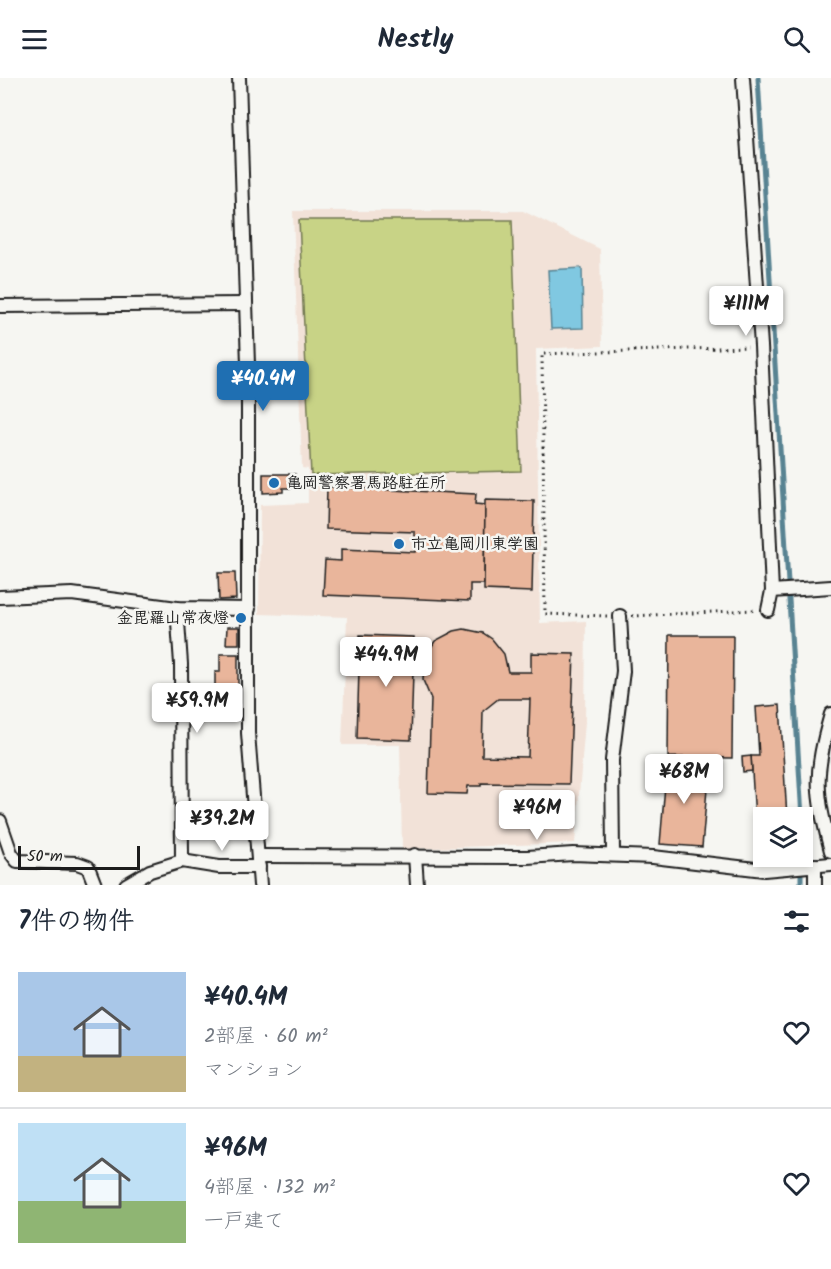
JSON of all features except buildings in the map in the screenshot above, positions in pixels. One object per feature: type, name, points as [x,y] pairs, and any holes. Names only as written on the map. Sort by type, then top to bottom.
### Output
[{"type":"street","points":[[239,78],[245,304],[249,609],[248,733],[260,885]]},
{"type":"street","points":[[743,78],[761,346],[772,591],[768,610]]},
{"type":"street","points":[[0,306],[245,304]]},
{"type":"street","points":[[772,591],[831,587]]},
{"type":"street","points":[[0,597],[72,594],[177,608],[249,609]]},
{"type":"street","points":[[177,608],[181,664],[182,861]]},
{"type":"street","points":[[613,854],[612,760],[623,671],[620,616]]},
{"type":"street","points":[[831,714],[819,755],[817,778],[818,803],[831,851]]},
{"type":"street","points":[[0,822],[11,853],[17,861],[77,863],[88,867],[95,885]]},
{"type":"street","points":[[126,885],[150,871],[182,861],[219,867],[259,862],[415,855],[527,857],[613,854],[764,870],[831,864]]},
{"type":"street","points":[[415,855],[417,885]]},
{"type":"street","points":[[815,865],[815,885]]},
{"type":"path","points":[[761,346],[542,354],[545,614],[620,616],[768,610]]},
{"type":"shaded area","name":"市立亀岡川東学園","points":[[293,211],[523,211],[600,249],[602,346],[536,349],[540,623],[586,621],[585,722],[575,843],[402,849],[400,745],[342,745],[347,617],[259,614],[260,505],[308,503],[308,469],[302,468]]},
{"type":"green space","points":[[299,220],[512,220],[521,471],[311,475]]},
{"type":"water","points":[[582,268],[583,328],[551,329],[548,270]]},
{"type":"waterway","points":[[758,78],[801,807]]},
{"type":"waterway","points":[[801,875],[801,885]]},
{"type":"place","name":"亀岡警察署馬路駐在所","points":[[274,483]]},
{"type":"place","name":"市立亀岡川東学園","points":[[399,544]]},
{"type":"place","name":"金毘羅山常夜燈","points":[[241,618]]}]
